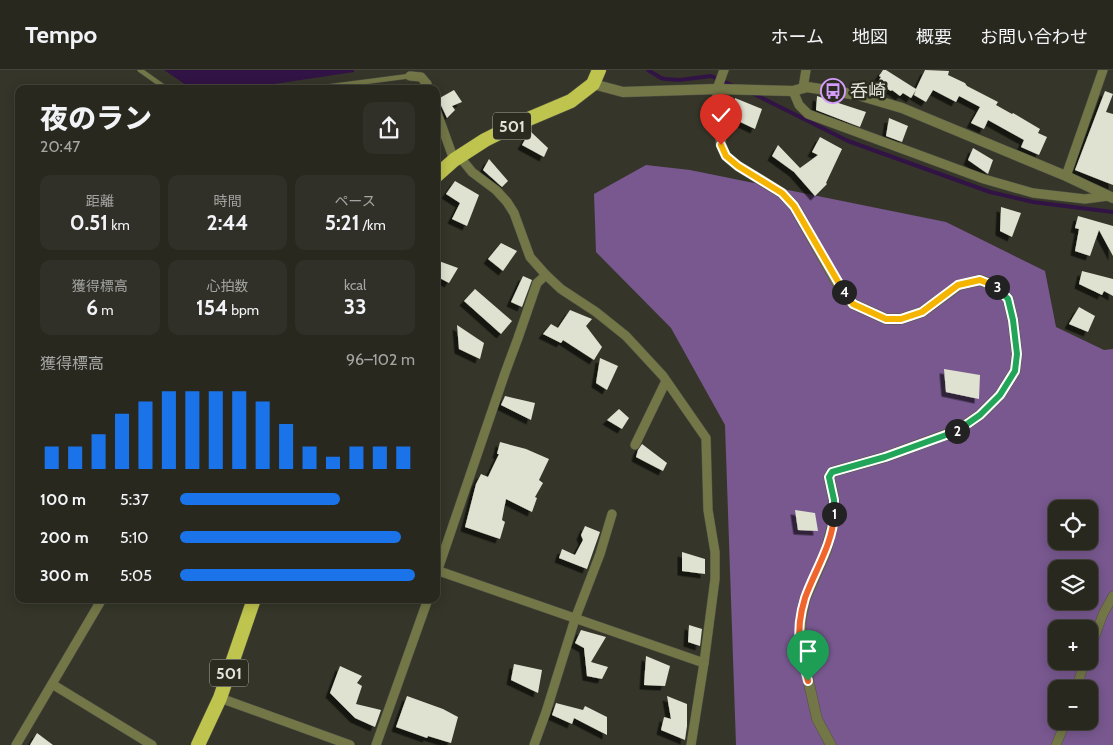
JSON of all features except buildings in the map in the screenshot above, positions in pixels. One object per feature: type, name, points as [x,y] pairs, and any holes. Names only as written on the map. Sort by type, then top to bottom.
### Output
[{"type":"highway","name":"501","points":[[440,173],[457,158],[485,140],[571,101],[593,84],[599,70]]},
{"type":"highway","name":"501","points":[[198,745],[220,698],[253,603]]},
{"type":"street","points":[[806,70],[798,89],[799,105],[808,114],[984,179],[1034,193],[1085,199],[1110,197]]},
{"type":"street","points":[[1066,176],[1103,70]]},
{"type":"street","points":[[724,71],[721,89],[721,145],[726,156],[738,166],[782,193],[794,206],[840,288],[853,304],[886,319],[901,319],[922,312],[958,285],[980,280],[996,286],[1006,295],[1013,320],[1017,354],[1015,371],[1000,395],[980,415],[956,431],[885,457],[832,472],[829,477],[834,500],[833,524],[826,551],[805,599],[801,619],[800,644],[817,719],[831,745]]},
{"type":"street","points":[[410,76],[421,77],[427,85]]},
{"type":"street","points":[[593,84],[623,92],[798,89],[807,87],[858,95],[902,108],[1066,176],[1110,197]]},
{"type":"street","points":[[440,119],[457,158],[496,190],[514,213],[530,257],[562,290],[596,312],[626,336],[663,376],[706,438],[708,510],[715,552],[715,579],[691,745]]},
{"type":"street","points":[[440,563],[504,373],[537,283],[546,275]]},
{"type":"street","points":[[635,445],[666,381]]},
{"type":"street","points":[[534,745],[612,514]]},
{"type":"street","points":[[440,573],[704,663]]},
{"type":"street","points":[[1098,628],[1113,596]]},
{"type":"street","points":[[16,745],[100,603]]},
{"type":"street","points":[[376,745],[427,603]]},
{"type":"street","points":[[52,684],[152,745]]},
{"type":"street","points":[[220,698],[350,745]]},
{"type":"street","points":[[1056,745],[1062,730]]},
{"type":"lane","points":[[140,70],[161,85]]},
{"type":"lane","points":[[341,85],[410,76]]},
{"type":"shaded area","points":[[164,70],[354,70],[354,72],[268,85],[186,85]]},
{"type":"shaded area","points":[[646,165],[690,170],[946,222],[1045,271],[1056,327],[1104,350],[1113,349],[1113,745],[736,745],[725,425],[671,328],[596,252],[594,194]]},
{"type":"waterway","points":[[648,70],[665,79],[679,80],[711,76],[734,86]]},
{"type":"waterway","points":[[752,93],[848,141],[990,192],[1033,202],[1113,212]]},
{"type":"place","name":"呑崎","points":[[833,91]]},
{"type":"route","points":[[721,145],[726,156],[738,166],[782,193],[794,206],[840,288],[853,304],[886,319],[901,319],[922,312],[958,285],[980,280],[996,286],[1006,295],[1013,320],[1017,354],[1015,371],[1000,395],[980,415],[956,431],[885,457],[832,472],[829,477],[834,500],[833,524],[826,551],[805,599],[801,619],[800,644],[808,681]]}]
